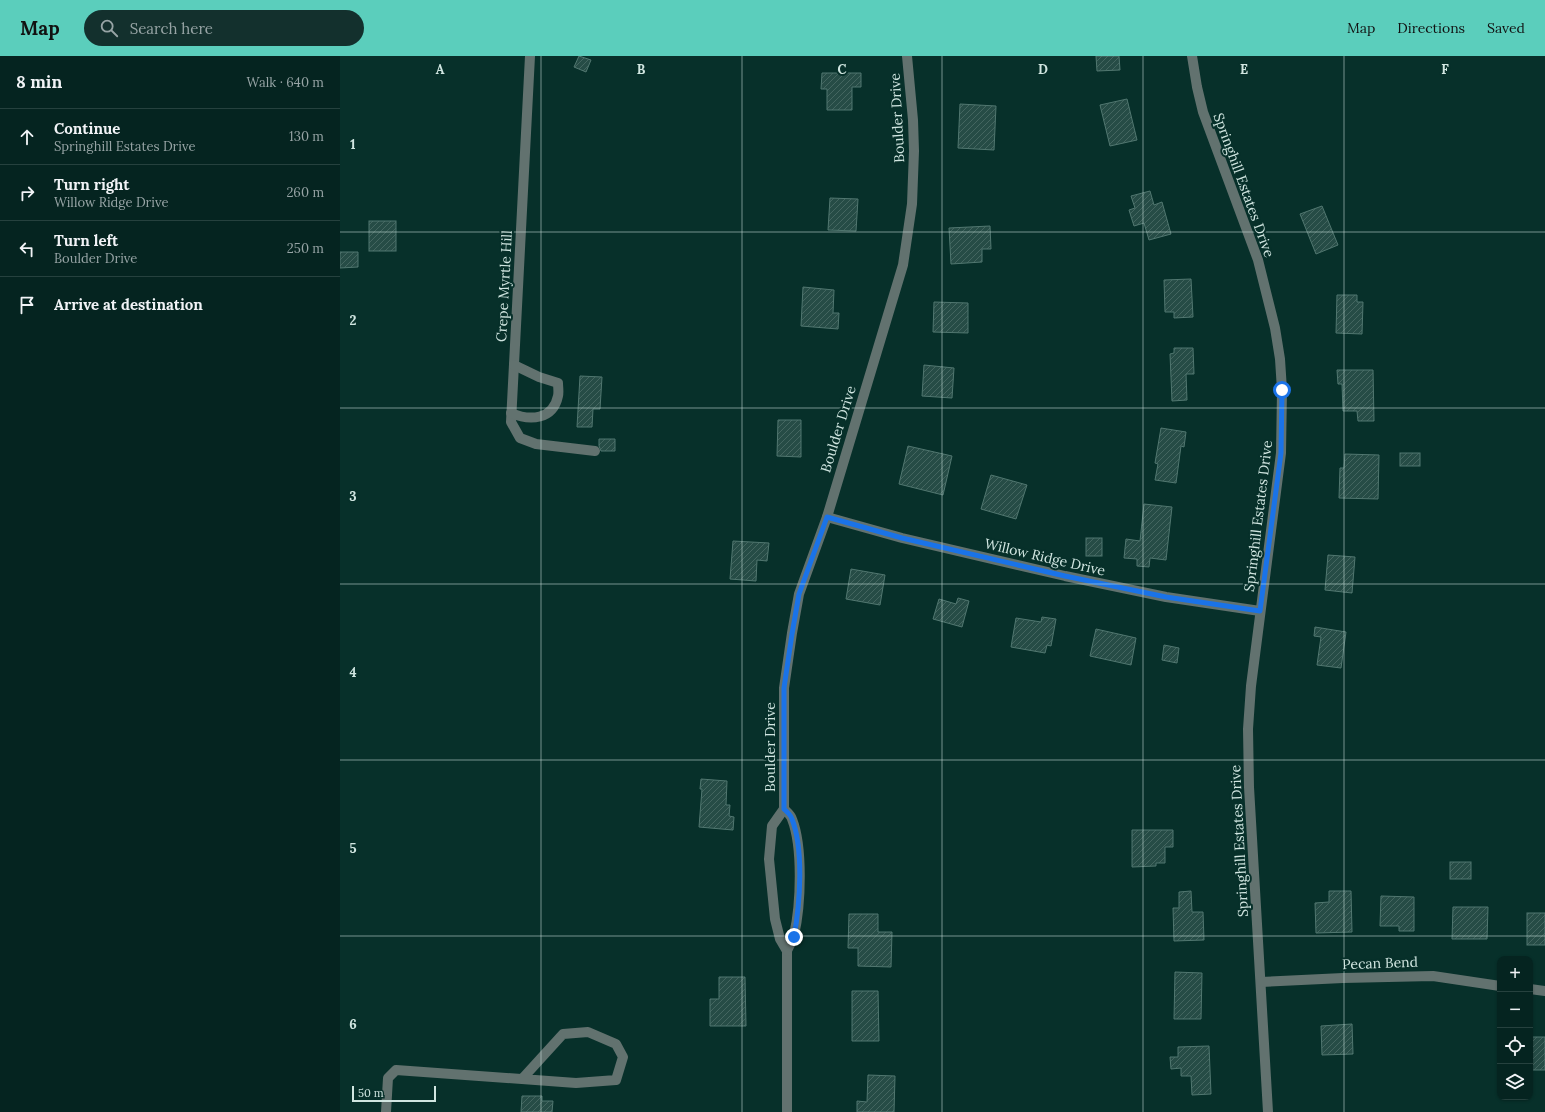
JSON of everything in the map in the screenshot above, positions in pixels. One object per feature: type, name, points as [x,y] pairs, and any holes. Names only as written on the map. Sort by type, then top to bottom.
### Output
[{"type":"street","name":"Crepe Myrtle Hill","points":[[530,56],[511,422],[520,438],[536,444],[596,451]]},
{"type":"street","name":"Boulder Drive","points":[[787,952],[780,939],[775,919],[769,859],[772,826],[784,809],[784,688],[799,594],[827,517],[903,265],[912,204],[914,151],[914,120],[907,56]]},
{"type":"street","name":"Springhill Estates Drive","points":[[1192,56],[1203,112],[1258,260],[1275,328],[1280,359],[1282,408],[1281,453],[1250,686],[1248,768],[1268,1112]]},
{"type":"street","points":[[511,413],[520,417],[539,417],[552,411],[558,396],[558,383],[539,377],[514,365]]},
{"type":"street","name":"Willow Ridge Drive","points":[[827,517],[902,538],[1065,576],[1166,597],[1260,611]]},
{"type":"street","name":"Boulder Drive","points":[[784,809],[792,817],[798,841],[799,864],[798,917],[794,937],[787,952],[787,1112]]},
{"type":"street","name":"Pecan Bend","points":[[1261,982],[1433,976],[1497,986]]},
{"type":"street","points":[[1533,989],[1545,991]]},
{"type":"street","points":[[386,1112],[388,1078],[396,1070],[576,1083],[616,1080],[623,1057],[616,1044],[588,1032],[563,1034],[522,1079]]},
{"type":"building","points":[[579,56],[591,60],[586,72],[574,67]]},
{"type":"building","points":[[1096,56],[1119,56],[1120,70],[1097,71]]},
{"type":"building","points":[[822,73],[861,73],[861,87],[852,87],[852,110],[827,110],[827,89],[821,89]]},
{"type":"building","points":[[1127,99],[1137,140],[1110,146],[1100,105]]},
{"type":"building","points":[[960,104],[996,106],[994,150],[958,148]]},
{"type":"building","points":[[1150,191],[1154,205],[1162,202],[1171,234],[1149,240],[1144,223],[1134,226],[1129,210],[1135,208],[1131,196]]},
{"type":"building","points":[[830,198],[858,199],[856,231],[828,230]]},
{"type":"building","points":[[1322,206],[1338,245],[1316,254],[1300,214]]},
{"type":"building","points":[[369,221],[396,221],[396,251],[369,251]]},
{"type":"building","points":[[990,226],[991,249],[982,249],[982,262],[951,264],[949,228]]},
{"type":"building","points":[[340,252],[358,252],[358,267],[340,268]]},
{"type":"building","points":[[1191,279],[1193,317],[1174,318],[1174,312],[1165,312],[1164,280]]},
{"type":"building","points":[[803,287],[834,290],[833,313],[839,313],[838,329],[801,326]]},
{"type":"building","points":[[1337,295],[1357,295],[1357,302],[1363,302],[1362,334],[1336,333]]},
{"type":"building","points":[[934,302],[968,303],[968,333],[933,332]]},
{"type":"building","points":[[1174,348],[1193,348],[1194,374],[1186,374],[1187,400],[1172,401],[1170,354],[1174,353]]},
{"type":"building","points":[[924,365],[954,368],[952,398],[922,396]]},
{"type":"building","points":[[1337,370],[1373,370],[1374,421],[1358,421],[1357,411],[1343,411],[1342,384],[1338,384]]},
{"type":"building","points":[[580,376],[602,377],[600,409],[593,409],[592,427],[577,427]]},
{"type":"building","points":[[778,420],[801,420],[801,457],[777,456]]},
{"type":"building","points":[[1161,428],[1186,432],[1184,447],[1181,446],[1176,483],[1155,480],[1158,464],[1155,463]]},
{"type":"building","points":[[599,439],[615,439],[615,451],[601,451]]},
{"type":"building","points":[[908,446],[952,456],[943,495],[899,484]]},
{"type":"building","points":[[1400,453],[1420,453],[1420,466],[1400,466]]},
{"type":"building","points":[[1345,454],[1379,455],[1378,499],[1339,498],[1340,468],[1344,468]]},
{"type":"building","points":[[991,475],[1027,485],[1016,519],[981,509]]},
{"type":"building","points":[[1144,504],[1172,507],[1166,560],[1150,558],[1149,567],[1137,566],[1137,559],[1124,558],[1126,539],[1140,541]]},
{"type":"building","points":[[1086,538],[1102,538],[1102,556],[1086,556]]},
{"type":"building","points":[[733,541],[769,543],[767,561],[757,560],[756,581],[730,579]]},
{"type":"building","points":[[1328,555],[1355,557],[1352,593],[1325,590]]},
{"type":"building","points":[[851,569],[885,575],[880,605],[846,599]]},
{"type":"building","points":[[958,598],[969,601],[962,627],[933,619],[939,599],[956,604]]},
{"type":"building","points":[[1042,617],[1056,619],[1051,646],[1047,645],[1045,653],[1011,647],[1016,618],[1041,622]]},
{"type":"building","points":[[1315,627],[1346,632],[1341,668],[1317,665],[1321,637],[1314,636]]},
{"type":"building","points":[[1096,629],[1136,638],[1131,665],[1090,656]]},
{"type":"building","points":[[1164,645],[1179,648],[1177,663],[1162,660]]},
{"type":"building","points":[[701,779],[727,781],[726,805],[730,805],[729,816],[734,817],[733,830],[699,827],[702,789],[700,789]]},
{"type":"building","points":[[1132,830],[1173,830],[1173,847],[1165,847],[1165,863],[1156,863],[1156,866],[1132,867]]},
{"type":"building","points":[[1450,862],[1471,862],[1471,879],[1450,879]]},
{"type":"building","points":[[1191,891],[1192,912],[1203,912],[1204,940],[1174,941],[1173,908],[1179,908],[1179,892]]},
{"type":"building","points":[[1329,891],[1351,891],[1352,932],[1316,933],[1315,903],[1329,902]]},
{"type":"building","points":[[1381,896],[1414,897],[1414,931],[1399,931],[1399,926],[1380,926]]},
{"type":"building","points":[[1453,907],[1488,907],[1487,939],[1452,939]]},
{"type":"building","points":[[1527,913],[1545,913],[1545,945],[1527,945]]},
{"type":"building","points":[[849,914],[878,914],[878,932],[892,932],[891,967],[858,966],[858,948],[848,948]]},
{"type":"building","points":[[1175,972],[1202,973],[1201,1019],[1174,1019]]},
{"type":"building","points":[[719,977],[745,977],[746,1026],[710,1026],[710,999],[719,999]]},
{"type":"building","points":[[852,991],[878,991],[879,1041],[852,1041]]},
{"type":"building","points":[[1352,1024],[1353,1054],[1322,1055],[1321,1026]]},
{"type":"building","points":[[1533,1037],[1545,1037],[1545,1070],[1533,1070]]},
{"type":"building","points":[[1209,1046],[1211,1094],[1192,1095],[1191,1076],[1181,1076],[1181,1068],[1171,1069],[1170,1057],[1178,1057],[1178,1047]]},
{"type":"building","points":[[868,1075],[895,1076],[894,1112],[857,1112],[857,1101],[867,1102]]},
{"type":"building","points":[[522,1096],[542,1096],[542,1101],[553,1101],[552,1112],[521,1112]]},
{"type":"route","points":[[794,937],[798,917],[799,864],[798,841],[792,817],[784,809],[784,688],[799,594],[827,517],[902,538],[1065,576],[1166,597],[1260,611],[1281,453],[1282,390]]}]
